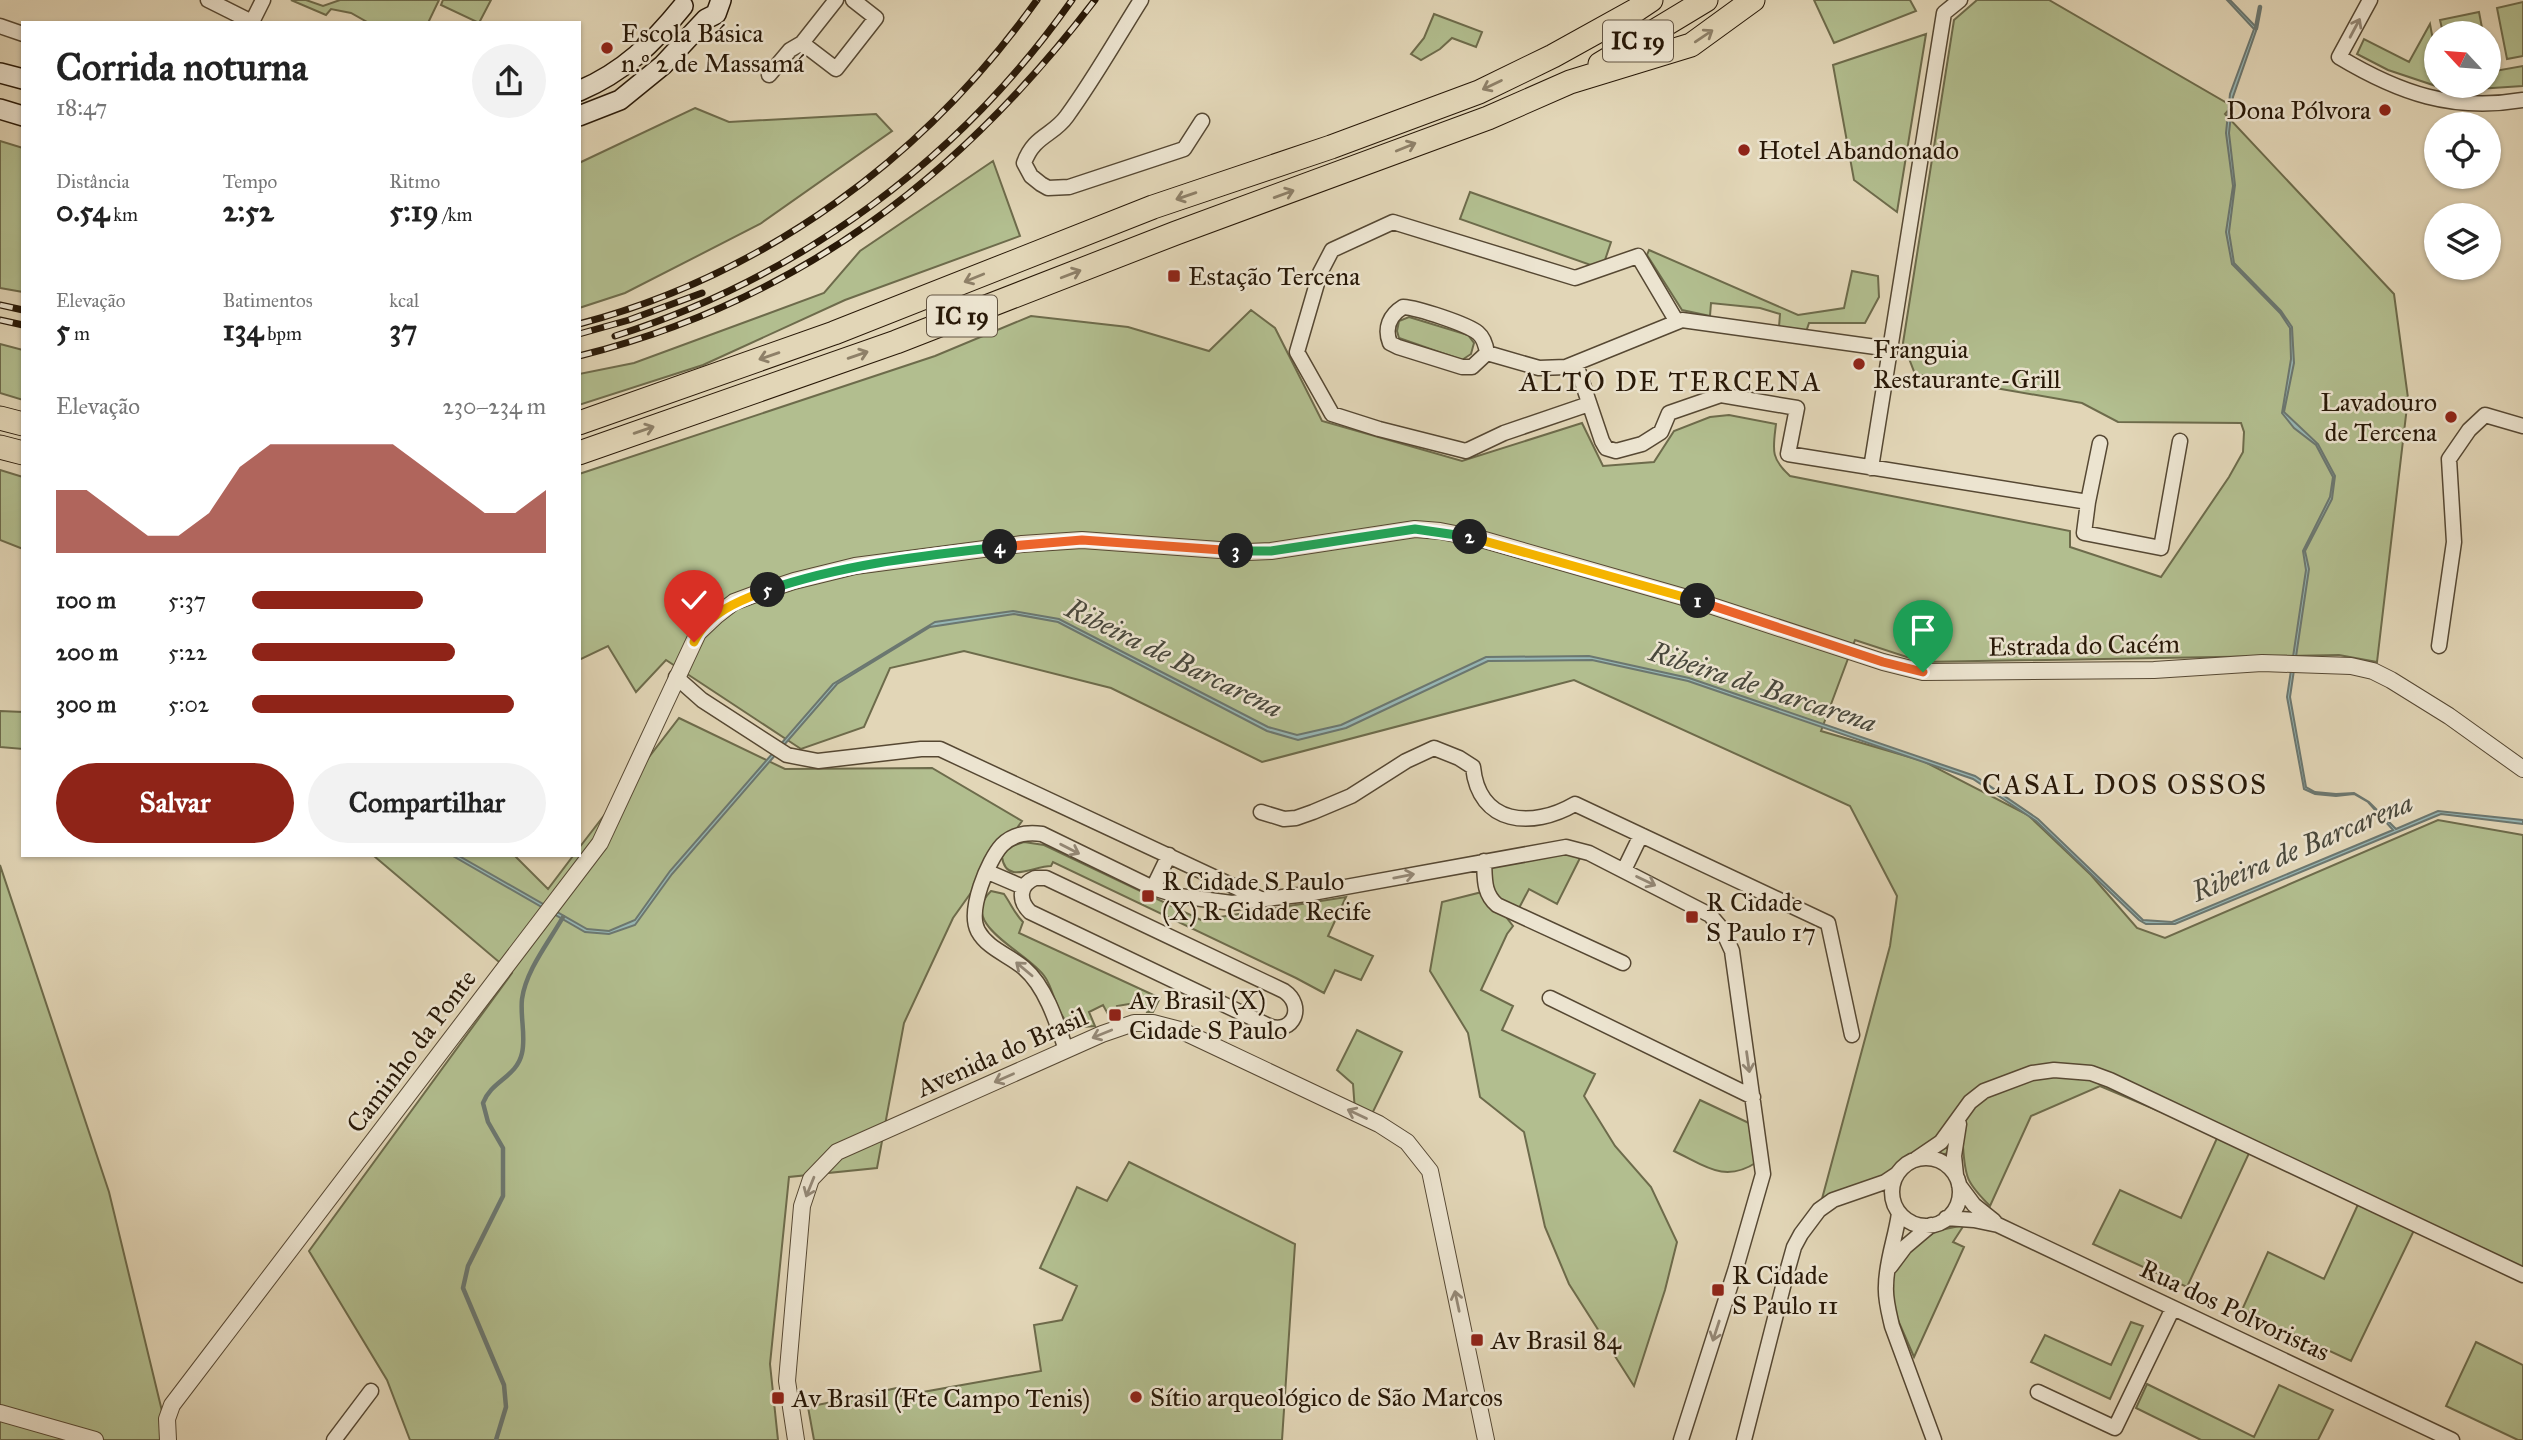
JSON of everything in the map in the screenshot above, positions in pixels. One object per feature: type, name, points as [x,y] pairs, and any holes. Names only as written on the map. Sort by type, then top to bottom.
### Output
[{"type":"highway","points":[[1553,56],[1623,0]]},
{"type":"highway","name":"IC 19","points":[[581,422],[834,334],[1153,207],[1331,147],[1467,96],[1553,56],[1651,0]]},
{"type":"highway","name":"IC 19","points":[[581,452],[896,342],[1177,233],[1488,118],[1570,82],[1706,0]]},
{"type":"highway","points":[[1570,82],[1691,45],[1753,0]]},
{"type":"highway","points":[[0,418],[21,423]]},
{"type":"highway","points":[[0,447],[21,452]]},
{"type":"main road","points":[[581,115],[620,100],[663,65],[706,19],[716,14],[721,0]]},
{"type":"main road","points":[[581,90],[606,80],[646,48],[683,3],[695,19],[706,19]]},
{"type":"main road","points":[[0,73],[21,78]]},
{"type":"main road","points":[[0,109],[21,115]]},
{"type":"street","points":[[208,0],[250,21]]},
{"type":"street","points":[[252,21],[263,0]]},
{"type":"street","points":[[769,75],[790,50],[802,43],[836,0]]},
{"type":"street","points":[[802,43],[836,69],[876,18],[853,0]]},
{"type":"street","points":[[1141,0],[1068,115],[1034,144],[1024,163],[1033,179],[1048,188],[1069,187],[1184,149],[1202,121]]},
{"type":"street","points":[[1871,468],[1944,13],[1960,0]]},
{"type":"street","points":[[2370,0],[2339,57],[2387,82],[2430,98],[2468,105],[2523,100]]},
{"type":"street","points":[[0,26],[21,33]]},
{"type":"street","points":[[1590,404],[1504,433],[1466,451],[1332,414],[1297,352],[1321,273],[1332,250],[1393,222],[1575,278],[1638,256],[1677,322]]},
{"type":"street","points":[[1403,307],[1418,309],[1478,332],[1487,353],[1472,367],[1452,366],[1390,343],[1387,330],[1397,311],[1403,307]]},
{"type":"street","points":[[1487,353],[1539,368],[1553,369],[1576,364],[1682,320],[1890,349]]},
{"type":"street","points":[[1576,364],[1602,441],[1606,448],[1616,451],[1656,438],[1669,413],[1721,395],[1797,408],[1788,454],[2088,502]]},
{"type":"street","points":[[2439,646],[2454,542],[2449,459],[2469,430],[2486,415],[2523,426]]},
{"type":"street","points":[[2100,443],[2084,533],[2161,548],[2180,441]]},
{"type":"street","name":"Estrada do Cacém","points":[[676,677],[698,633],[734,602],[794,581],[855,566],[1022,544],[1082,540],[1216,550],[1271,551],[1415,529],[1481,539],[1694,600],[1883,662],[1923,672],[2154,670],[2262,663],[2351,666],[2373,671],[2391,680],[2449,716],[2523,769]]},
{"type":"street","points":[[676,677],[702,700],[787,755],[818,761],[940,749],[1265,900]]},
{"type":"street","name":"Caminho da Ponte","points":[[168,1440],[167,1419],[172,1405],[600,843],[676,677]]},
{"type":"street","points":[[1261,812],[1284,819],[1313,813],[1351,796],[1406,761],[1434,748],[1473,767],[1478,791],[1489,804],[1513,818],[1546,818],[1574,804],[1828,923],[1852,1035]]},
{"type":"street","points":[[1066,1050],[1060,1031],[1033,976],[990,945],[978,931],[974,919],[975,901],[1003,845],[1017,836],[1031,832],[1153,888],[1212,901],[1232,903],[1265,900],[1566,847],[1588,853],[1696,906],[1710,915],[1732,951],[1763,1174],[1681,1440]]},
{"type":"street","points":[[1624,870],[1641,835]]},
{"type":"street","points":[[1153,888],[1169,855]]},
{"type":"street","points":[[1484,861],[1486,891],[1497,905],[1623,963]]},
{"type":"street","points":[[988,872],[1023,887]]},
{"type":"street","points":[[1035,878],[1046,878],[1284,991],[1296,1002],[1294,1017],[1281,1028],[1269,1026],[1030,912],[1022,902],[1023,887],[1035,878]]},
{"type":"street","points":[[1550,998],[1753,1097]]},
{"type":"street","name":"Avenida do Brasil","points":[[796,1440],[787,1381],[802,1206],[811,1179],[837,1152],[1125,1025],[1153,1023],[1164,1025],[1379,1124],[1407,1142],[1430,1171],[1486,1440]]},
{"type":"street","points":[[1744,1440],[1794,1247],[1819,1210],[1833,1200],[1885,1182],[1941,1142],[1970,1102],[1984,1090],[2032,1073],[2071,1070],[2110,1080],[2523,1275]]},
{"type":"street","points":[[1887,1271],[1905,1247],[1931,1225],[1946,1218],[1957,1203],[1956,1132],[1963,1112]]},
{"type":"street","points":[[1916,1159],[1939,1160],[1948,1166],[1957,1180]]},
{"type":"street","points":[[1897,1174],[1892,1190],[1897,1210],[1886,1288],[1892,1326],[1934,1440]]},
{"type":"street","name":"Rua dos Polvoristas","points":[[1957,1180],[1974,1205],[1998,1225]]},
{"type":"street","points":[[1852,1193],[1859,1192],[1883,1198],[1913,1223],[1931,1225]]},
{"type":"street","name":"Rua dos Polvoristas","points":[[1946,1218],[1998,1225],[2452,1440]]},
{"type":"street","points":[[2039,1392],[2115,1429],[2173,1308]]},
{"type":"street","points":[[334,1440],[371,1391]]},
{"type":"street","points":[[0,1413],[95,1440]]},
{"type":"green space","points":[[291,0],[306,0],[323,6],[340,0],[439,0],[429,21],[365,21],[351,13],[331,9],[326,15]]},
{"type":"green space","points":[[443,0],[491,0],[480,21],[441,5]]},
{"type":"green space","points":[[1814,0],[1910,0],[1916,11],[1834,43]]},
{"type":"green space","points":[[1977,0],[2049,0],[2232,106],[2225,114],[2394,294],[2408,398],[2377,662],[2339,655],[1922,662],[1855,640],[1821,731],[1923,761],[2028,815],[2091,875],[2137,928],[2165,938],[2438,820],[2523,835],[2523,1268],[2417,1224],[2351,1361],[2242,1310],[2268,1252],[2324,1279],[2361,1198],[2250,1151],[2187,1287],[2093,1244],[2120,1190],[2181,1218],[2218,1136],[2100,1086],[2031,1116],[1990,1206],[1969,1179],[1963,1146],[1819,1210],[1890,946],[1897,896],[1850,806],[1574,680],[1262,762],[1111,688],[964,651],[890,668],[864,727],[801,749],[666,660],[636,692],[608,646],[581,659],[581,473],[935,356],[1031,316],[1128,327],[1209,351],[1251,310],[1275,328],[1322,421],[1462,461],[1582,423],[1603,466],[1654,462],[1674,431],[1710,417],[1729,415],[1776,424],[1774,453],[1779,464],[1790,476],[2070,531],[2070,547],[2161,577],[2243,452],[2244,432],[2241,423],[2118,422],[2082,403],[1915,374],[1903,343],[1954,20]]},
{"type":"green space","points":[[2523,2],[2523,56],[2507,59],[2497,8]]},
{"type":"green space","points":[[2479,12],[2481,21],[2440,21]]},
{"type":"green space","points":[[1434,14],[1482,32],[1476,47],[1452,38],[1421,60],[1411,54],[1424,38]]},
{"type":"green space","points":[[1926,34],[1897,212],[1854,180],[1833,65]]},
{"type":"green space","points":[[2424,35],[2424,82],[2388,70],[2357,54],[2364,39],[2409,62]]},
{"type":"green space","points":[[2523,66],[2523,86],[2501,87],[2501,70]]},
{"type":"green space","points":[[695,108],[729,122],[876,114],[892,131],[760,224],[625,293],[581,307],[581,162]]},
{"type":"green space","points":[[0,141],[21,147],[21,292],[0,288]]},
{"type":"green space","points":[[993,161],[1020,236],[845,300],[703,365],[581,404],[581,374],[634,363],[824,293],[860,251]]},
{"type":"green space","points":[[1470,192],[1611,242],[1602,269],[1460,219]]},
{"type":"green space","points":[[1649,250],[1798,315],[1844,308],[1852,271],[1878,276],[1879,297],[1865,323],[1809,323],[1806,332],[1779,327],[1780,314],[1760,308],[1711,303],[1710,316],[1682,310],[1647,255]]},
{"type":"green space","points":[[1409,317],[1468,335],[1474,343],[1471,354],[1462,360],[1399,338],[1399,321]]},
{"type":"green space","points":[[0,344],[21,349],[21,399],[0,393]]},
{"type":"green space","points":[[0,470],[21,476],[21,548],[0,540]]},
{"type":"green space","points":[[0,711],[21,712],[21,749],[0,747]]},
{"type":"green space","points":[[679,718],[785,769],[932,768],[1022,821],[953,918],[904,1023],[877,1168],[789,1177],[770,1364],[778,1440],[410,1440],[387,1380],[309,1251],[512,973],[375,857],[516,857],[548,889],[572,857],[581,857],[581,845]]},
{"type":"green space","points":[[1024,842],[1044,845],[1201,920],[1346,897],[1328,936],[1373,956],[1361,980],[1335,970],[1324,993],[1053,862],[1051,866],[1021,872],[1009,870],[1002,857],[1009,847]]},
{"type":"green space","points":[[1554,852],[1581,856],[1557,904],[1529,889],[1518,910],[1493,894],[1488,864]]},
{"type":"green space","points":[[0,865],[109,1192],[169,1440],[0,1440]]},
{"type":"green space","points":[[991,891],[1004,894],[1023,922],[1019,933],[1160,998],[1153,1012],[1147,1012],[1148,1007],[1129,1004],[1117,1006],[1118,1011],[1109,1016],[1103,1005],[1089,1012],[1095,1026],[1082,1027],[1066,1021],[1045,977],[988,927],[982,915],[983,903]]},
{"type":"green space","points":[[1486,891],[1513,926],[1481,990],[1513,1006],[1502,1030],[1595,1074],[1584,1096],[1615,1146],[1651,1187],[1677,1242],[1665,1290],[1634,1386],[1569,1284],[1545,1227],[1524,1132],[1480,1097],[1468,1033],[1430,971],[1442,902]]},
{"type":"green space","points":[[1357,1030],[1402,1052],[1370,1118],[1355,1111],[1353,1084],[1337,1070]]},
{"type":"green space","points":[[1700,1100],[1751,1124],[1757,1162],[1734,1172],[1724,1172],[1674,1151]]},
{"type":"green space","points":[[1129,1162],[1295,1244],[1282,1440],[814,1440],[808,1407],[897,1388],[900,1396],[1041,1371],[1034,1325],[1062,1320],[1077,1286],[1040,1268],[1077,1187],[1107,1201]]},
{"type":"green space","points":[[1964,1225],[1953,1242],[1964,1247],[1914,1357],[1894,1311],[1891,1276],[1905,1254],[1936,1231]]},
{"type":"green space","points":[[2131,1322],[2143,1326],[2110,1399],[2031,1362],[2045,1335],[2111,1365]]},
{"type":"green space","points":[[2476,1342],[2523,1365],[2523,1440],[2446,1406]]},
{"type":"green space","points":[[2147,1384],[2254,1437],[2279,1385],[2333,1410],[2318,1440],[2201,1440],[2136,1408]]},
{"type":"water","points":[[2227,0],[2257,28],[2233,97],[2229,133],[2235,185],[2229,232],[2234,263],[2281,311],[2292,327],[2294,363],[2284,412],[2318,444],[2335,476],[2332,499],[2305,551],[2309,569],[2290,697],[2306,787],[2315,792],[2354,793],[2369,802],[2396,829],[2438,811],[2523,820],[2523,824],[2441,814],[2175,924],[2146,924],[2036,821],[1973,779],[1688,681],[1592,660],[1488,661],[1346,728],[1298,740],[1267,731],[1058,622],[1014,614],[930,627],[837,684],[672,874],[635,925],[609,934],[585,932],[455,857],[461,857],[587,929],[609,931],[635,920],[670,871],[833,684],[935,622],[1013,611],[1059,619],[1268,727],[1297,735],[1341,725],[1486,657],[1589,656],[1689,678],[1975,776],[2038,819],[2143,920],[2172,922],[2393,830],[2368,802],[2354,794],[2336,796],[2315,794],[2304,789],[2287,697],[2306,570],[2303,551],[2330,497],[2333,477],[2316,445],[2294,428],[2282,413],[2291,359],[2290,328],[2280,313],[2232,264],[2226,232],[2233,186],[2226,133],[2230,94],[2254,29]]},
{"type":"waterway","points":[[2256,28],[2260,7]]},
{"type":"waterway","points":[[496,1440],[506,1407],[504,1385],[463,1288],[468,1266],[503,1196],[503,1148],[488,1122],[483,1103],[492,1089],[510,1074],[519,1061],[523,1047],[524,988],[533,967],[563,917]]},
{"type":"railway","points":[[581,323],[648,302],[714,274],[777,241],[836,202],[892,158],[945,110],[993,57],[1037,0]]},
{"type":"railway","points":[[615,336],[683,311],[749,281],[812,246],[871,206],[927,161],[980,111],[1028,58],[1072,0]]},
{"type":"railway","points":[[581,355],[658,332],[733,302],[803,266],[868,224],[930,176],[988,123],[1043,64],[1095,0]]},
{"type":"railway","points":[[581,333],[629,320],[702,293]]},
{"type":"railway","points":[[0,305],[21,310]]},
{"type":"railway","points":[[0,320],[21,325]]},
{"type":"place","name":"Escola Básica n.º 2 de Massamá","points":[[607,48]]},
{"type":"place","name":"Dona Pólvora","points":[[2385,110]]},
{"type":"place","name":"Hotel Abandonado","points":[[1744,150]]},
{"type":"place","name":"Estação Tercena","points":[[1174,276]]},
{"type":"place","name":"Franguia Restaurante-Grill","points":[[1859,364]]},
{"type":"place","name":"Lavadouro de Tercena","points":[[2451,417]]},
{"type":"place","name":"R Cidade S Paulo (X) R Cidade Recife","points":[[1148,896]]},
{"type":"place","name":"R Cidade S Paulo 17","points":[[1692,917]]},
{"type":"place","name":"Av Brasil (X) Cidade S Paulo","points":[[1115,1015]]},
{"type":"place","name":"R Cidade S Paulo 11","points":[[1718,1290]]},
{"type":"place","name":"Av Brasil 84","points":[[1477,1340]]},
{"type":"place","name":"Sítio arqueológico de São Marcos","points":[[1136,1397]]},
{"type":"place","name":"Av Brasil (Fte Campo Tenis)","points":[[778,1398]]},
{"type":"district","name":"ALTO DE TERCENA","points":[[1671,381]]},
{"type":"district","name":"CASAL DOS OSSOS","points":[[2125,784]]},
{"type":"route","points":[[694,642],[698,633],[734,602],[794,581],[855,566],[1022,544],[1082,540],[1247,552],[1271,551],[1415,529],[1481,539],[1694,600],[1883,662],[1923,672]]},
{"type":"water label","name":"Ribeira de Barcarena","points":[[1174,658]]},
{"type":"water label","name":"Ribeira de Barcarena","points":[[1763,687]]},
{"type":"water label","name":"Ribeira de Barcarena","points":[[2302,847]]}]
